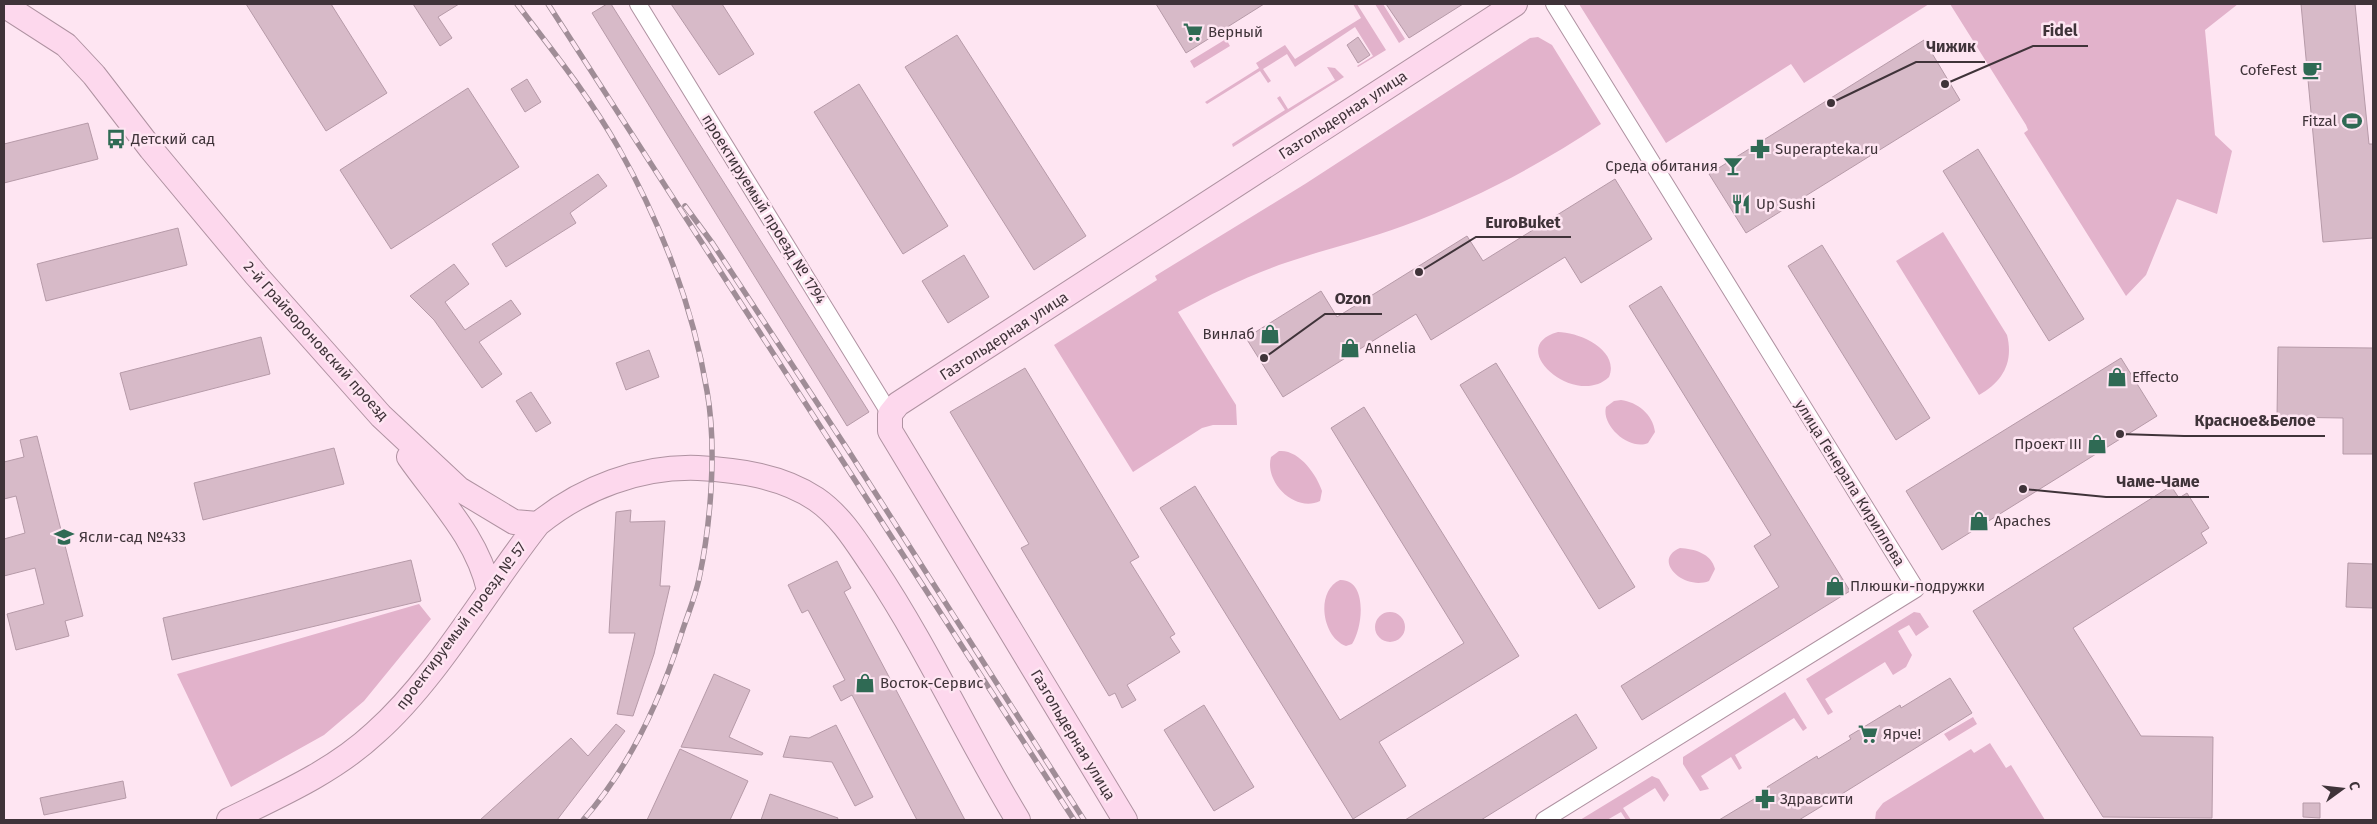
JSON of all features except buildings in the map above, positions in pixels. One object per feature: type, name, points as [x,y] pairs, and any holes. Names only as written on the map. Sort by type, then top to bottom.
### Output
[{"type":"main road","name":"2-й Грайвороновский проезд","points":[[4,4],[66,45],[94,75],[151,149],[256,275],[381,416],[460,488],[514,522],[538,524]]},
{"type":"main road","name":"Газгольдерная улица","points":[[1125,820],[890,431],[890,414],[898,404],[1515,4]]},
{"type":"main road","points":[[381,416],[425,480],[461,527],[482,564],[489,590]]},
{"type":"main road","points":[[538,524],[564,504],[586,493],[628,477],[671,468],[712,469],[758,476],[785,482],[817,500],[850,530],[883,581],[1018,820]]},
{"type":"main road","name":"проектируемый проезд № 57","points":[[229,820],[317,776],[343,759],[375,733],[414,693],[538,524]]},
{"type":"street","name":"проектируемый проезд № 1794","points":[[638,4],[890,414]]},
{"type":"street","name":"улица Генерала Кириллова","points":[[1544,820],[1916,589],[1554,4]]},
{"type":"shaded area","points":[[1353,4],[1357,4],[1386,50],[1358,67],[1373,56],[1355,27],[1295,67],[1287,54],[1263,69],[1271,81],[1268,83],[1260,71],[1207,104],[1205,102],[1259,68],[1256,63],[1285,45],[1295,59],[1361,18]]},
{"type":"shaded area","points":[[1375,4],[1383,4],[1405,39],[1399,43]]},
{"type":"shaded area","points":[[1579,4],[1929,4],[1804,83],[1791,64],[1666,143]]},
{"type":"shaded area","points":[[1950,4],[2238,4],[2205,30],[2215,135],[2232,151],[2217,214],[2177,199],[2146,275],[2126,296],[2024,133],[2028,130],[2026,125]]},
{"type":"shaded area","points":[[1538,37],[1552,45],[1601,124],[1530,168],[1455,205],[1389,231],[1274,267],[1204,298],[1178,312],[1236,405],[1237,425],[1213,425],[1202,428],[1133,472],[1054,345],[1157,280],[1155,276],[1305,184],[1530,38]]},
{"type":"shaded area","points":[[1226,39],[1230,46],[1194,68],[1190,61]]},
{"type":"shaded area","points":[[1327,67],[1335,68],[1344,77],[1233,147],[1232,144],[1285,110],[1277,98],[1280,96],[1288,109],[1335,80]]},
{"type":"shaded area","points":[[1943,232],[2007,335],[2009,354],[2004,371],[1994,384],[1979,395],[1896,261]]},
{"type":"shaded area","points":[[1558,332],[1576,335],[1596,344],[1609,359],[1611,367],[1609,377],[1595,385],[1579,386],[1564,381],[1550,372],[1541,361],[1538,350],[1543,340]]},
{"type":"shaded area","points":[[1621,400],[1633,403],[1648,414],[1655,432],[1648,443],[1641,445],[1625,440],[1612,429],[1608,422],[1606,407],[1614,401]]},
{"type":"shaded area","points":[[1279,451],[1293,454],[1306,464],[1320,485],[1322,491],[1320,501],[1310,504],[1301,503],[1284,493],[1277,485],[1270,467],[1271,457]]},
{"type":"shaded area","points":[[1680,548],[1691,549],[1710,559],[1715,569],[1709,581],[1690,582],[1674,573],[1669,560],[1672,553]]},
{"type":"shaded area","points":[[1340,580],[1349,582],[1355,587],[1361,606],[1356,637],[1352,644],[1346,646],[1331,634],[1325,614],[1327,594],[1332,586]]},
{"type":"shaded area","points":[[419,604],[431,619],[364,701],[324,735],[231,787],[177,674]]},
{"type":"shaded area","points":[[1390,612],[1400,617],[1405,627],[1400,637],[1390,642],[1380,637],[1375,627],[1380,617]]},
{"type":"shaded area","points":[[1914,612],[1920,613],[1929,627],[1916,636],[1909,625],[1898,631],[1912,655],[1906,667],[1893,675],[1885,662],[1825,699],[1833,712],[1828,715],[1806,679]]},
{"type":"shaded area","points":[[1785,692],[1807,728],[1803,731],[1794,718],[1735,755],[1742,768],[1739,770],[1731,757],[1701,776],[1709,789],[1700,791],[1683,764],[1683,757]]},
{"type":"shaded area","points":[[1973,717],[1977,724],[1949,741],[1944,734]]},
{"type":"shaded area","points":[[1990,743],[2006,768],[2011,765],[2045,820],[1875,820],[1876,812],[1883,803],[1971,749],[1974,753]]},
{"type":"shaded area","points":[[1652,776],[1659,779],[1669,795],[1664,802],[1655,788],[1623,808],[1631,820],[1626,820],[1621,812],[1607,820],[1580,820]]},
{"type":"railway","points":[[517,4],[570,74],[607,128],[648,204],[673,265],[693,327],[707,391],[712,436],[711,485],[703,557],[695,593],[673,660],[653,709],[629,756],[600,800],[583,820]]},
{"type":"railway","points":[[548,4],[1074,820]]},
{"type":"railway","points":[[685,206],[713,244],[848,450],[1084,820]]},
{"type":"place","name":"Верный","points":[[1193,32]]},
{"type":"place","name":"CofeFest","points":[[2312,70]]},
{"type":"place","name":"Fidel","points":[[1945,84]]},
{"type":"place","name":"Чижик","points":[[1831,103]]},
{"type":"place","name":"Fitzal","points":[[2352,121]]},
{"type":"place","name":"Детский сад","points":[[116,139]]},
{"type":"place","name":"Superapteka.ru","points":[[1760,149]]},
{"type":"place","name":"Среда обитания","points":[[1733,166]]},
{"type":"place","name":"Up Sushi","points":[[1741,204]]},
{"type":"place","name":"EuroBuket","points":[[1419,272]]},
{"type":"place","name":"Винлаб","points":[[1270,334]]},
{"type":"place","name":"Annelia","points":[[1350,348]]},
{"type":"place","name":"Ozon","points":[[1264,358]]},
{"type":"place","name":"Effecto","points":[[2117,377]]},
{"type":"place","name":"Красное&Белое","points":[[2120,434]]},
{"type":"place","name":"Проект III","points":[[2097,444]]},
{"type":"place","name":"Чаме-Чаме","points":[[2023,489]]},
{"type":"place","name":"Apaches","points":[[1979,521]]},
{"type":"place","name":"Ясли-сад №433","points":[[64,537]]},
{"type":"place","name":"Плюшки-подружки","points":[[1835,586]]},
{"type":"place","name":"Восток-Сервис","points":[[865,683]]},
{"type":"place","name":"Ярче!","points":[[1868,734]]},
{"type":"place","name":"Здравсити","points":[[1765,799]]}]
